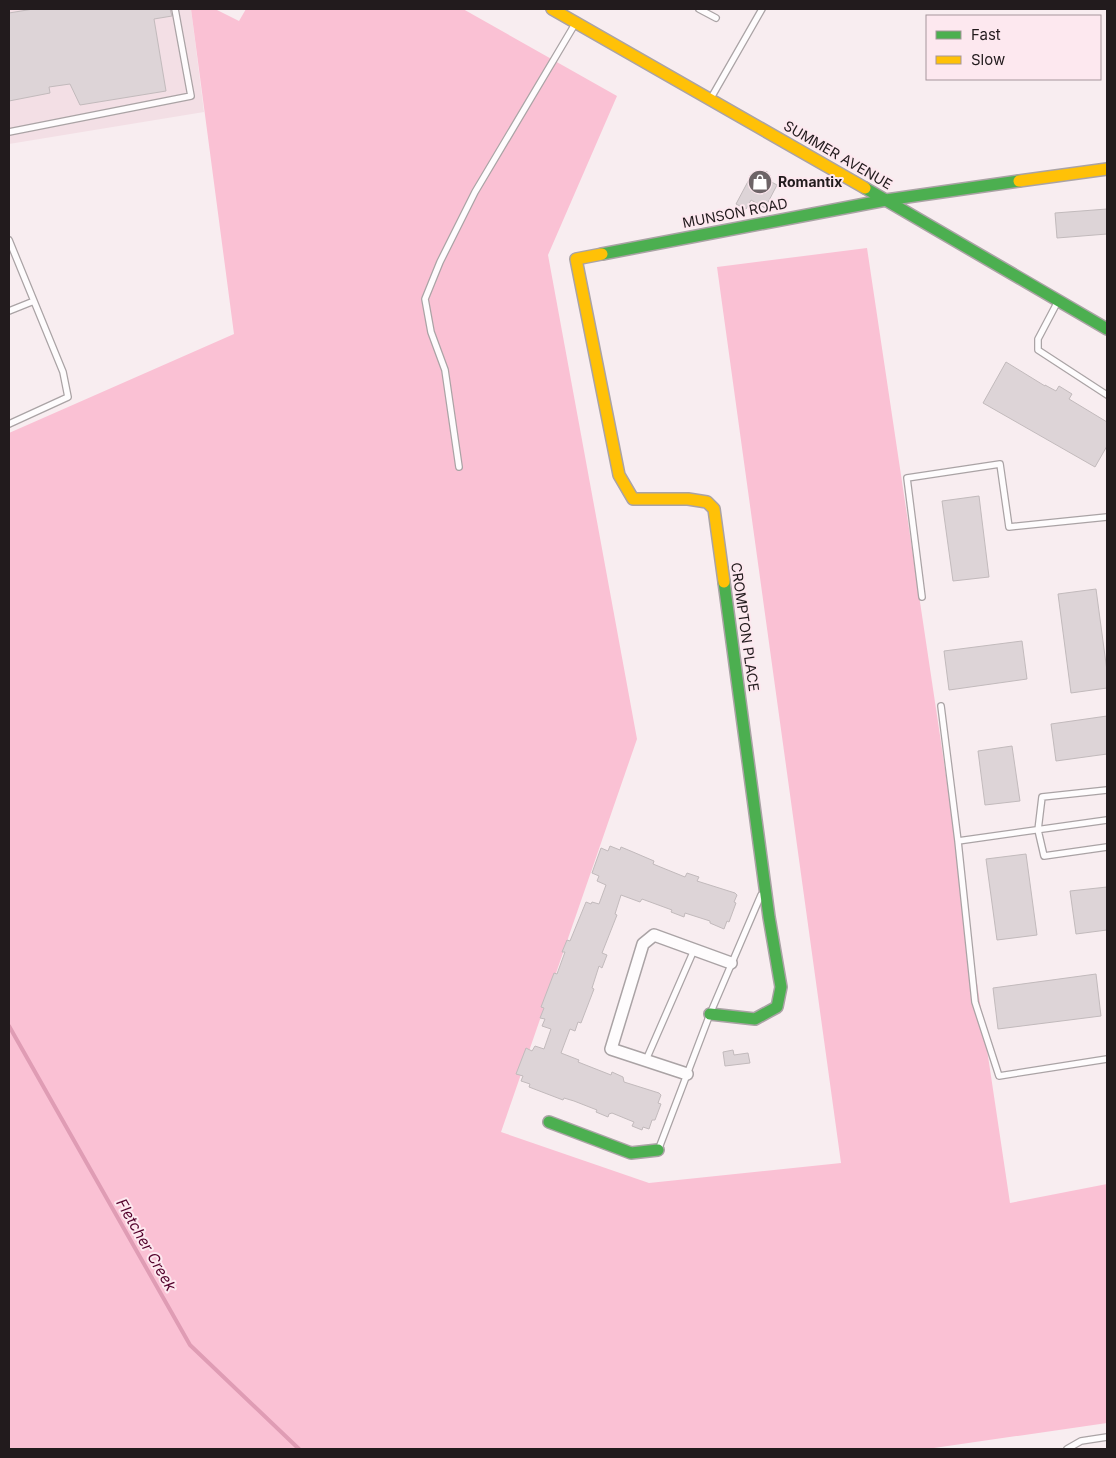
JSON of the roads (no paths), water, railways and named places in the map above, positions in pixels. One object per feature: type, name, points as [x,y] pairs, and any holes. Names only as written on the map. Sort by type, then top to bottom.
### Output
[{"type":"street","name":"SUMMER AVENUE","points":[[559,10],[576,22],[1107,329]]},
{"type":"street","name":"MUNSON ROAD","points":[[576,258],[886,200],[1107,169]]},
{"type":"street","name":"CROMPTON PLACE","points":[[576,258],[619,475],[633,499],[688,499],[707,502],[714,510],[764,886],[781,988],[777,1007],[755,1019],[710,1014]]},
{"type":"street","points":[[687,1074],[611,1048],[643,944],[654,935],[731,963]]},
{"type":"street","points":[[549,1122],[631,1153],[658,1150]]},
{"type":"lane","points":[[9,132],[191,96],[175,9]]},
{"type":"lane","points":[[699,9],[716,18]]},
{"type":"lane","points":[[710,99],[762,9]]},
{"type":"lane","points":[[459,468],[445,370],[430,332],[425,299],[440,262],[475,192],[576,22]]},
{"type":"lane","points":[[9,240],[63,372],[68,397],[9,424]]},
{"type":"lane","points":[[9,311],[34,301]]},
{"type":"lane","points":[[1058,301],[1038,339],[1038,350],[1107,395]]},
{"type":"lane","points":[[922,597],[907,478],[1000,464],[1009,527],[1107,517]]},
{"type":"lane","points":[[942,706],[975,1002],[999,1076],[1107,1059]]},
{"type":"lane","points":[[1107,790],[1042,797],[1038,830],[1044,856],[1107,847]]},
{"type":"lane","points":[[958,841],[1107,820]]},
{"type":"lane","points":[[658,1150],[710,1014],[764,886]]},
{"type":"lane","points":[[646,1060],[694,950]]},
{"type":"lane","points":[[1067,1449],[1081,1441],[1107,1437]]},
{"type":"waterway","name":"Fletcher Creek","points":[[9,1026],[190,1345],[299,1449]]},
{"type":"place","name":"Romantix","points":[[760,182]]}]
